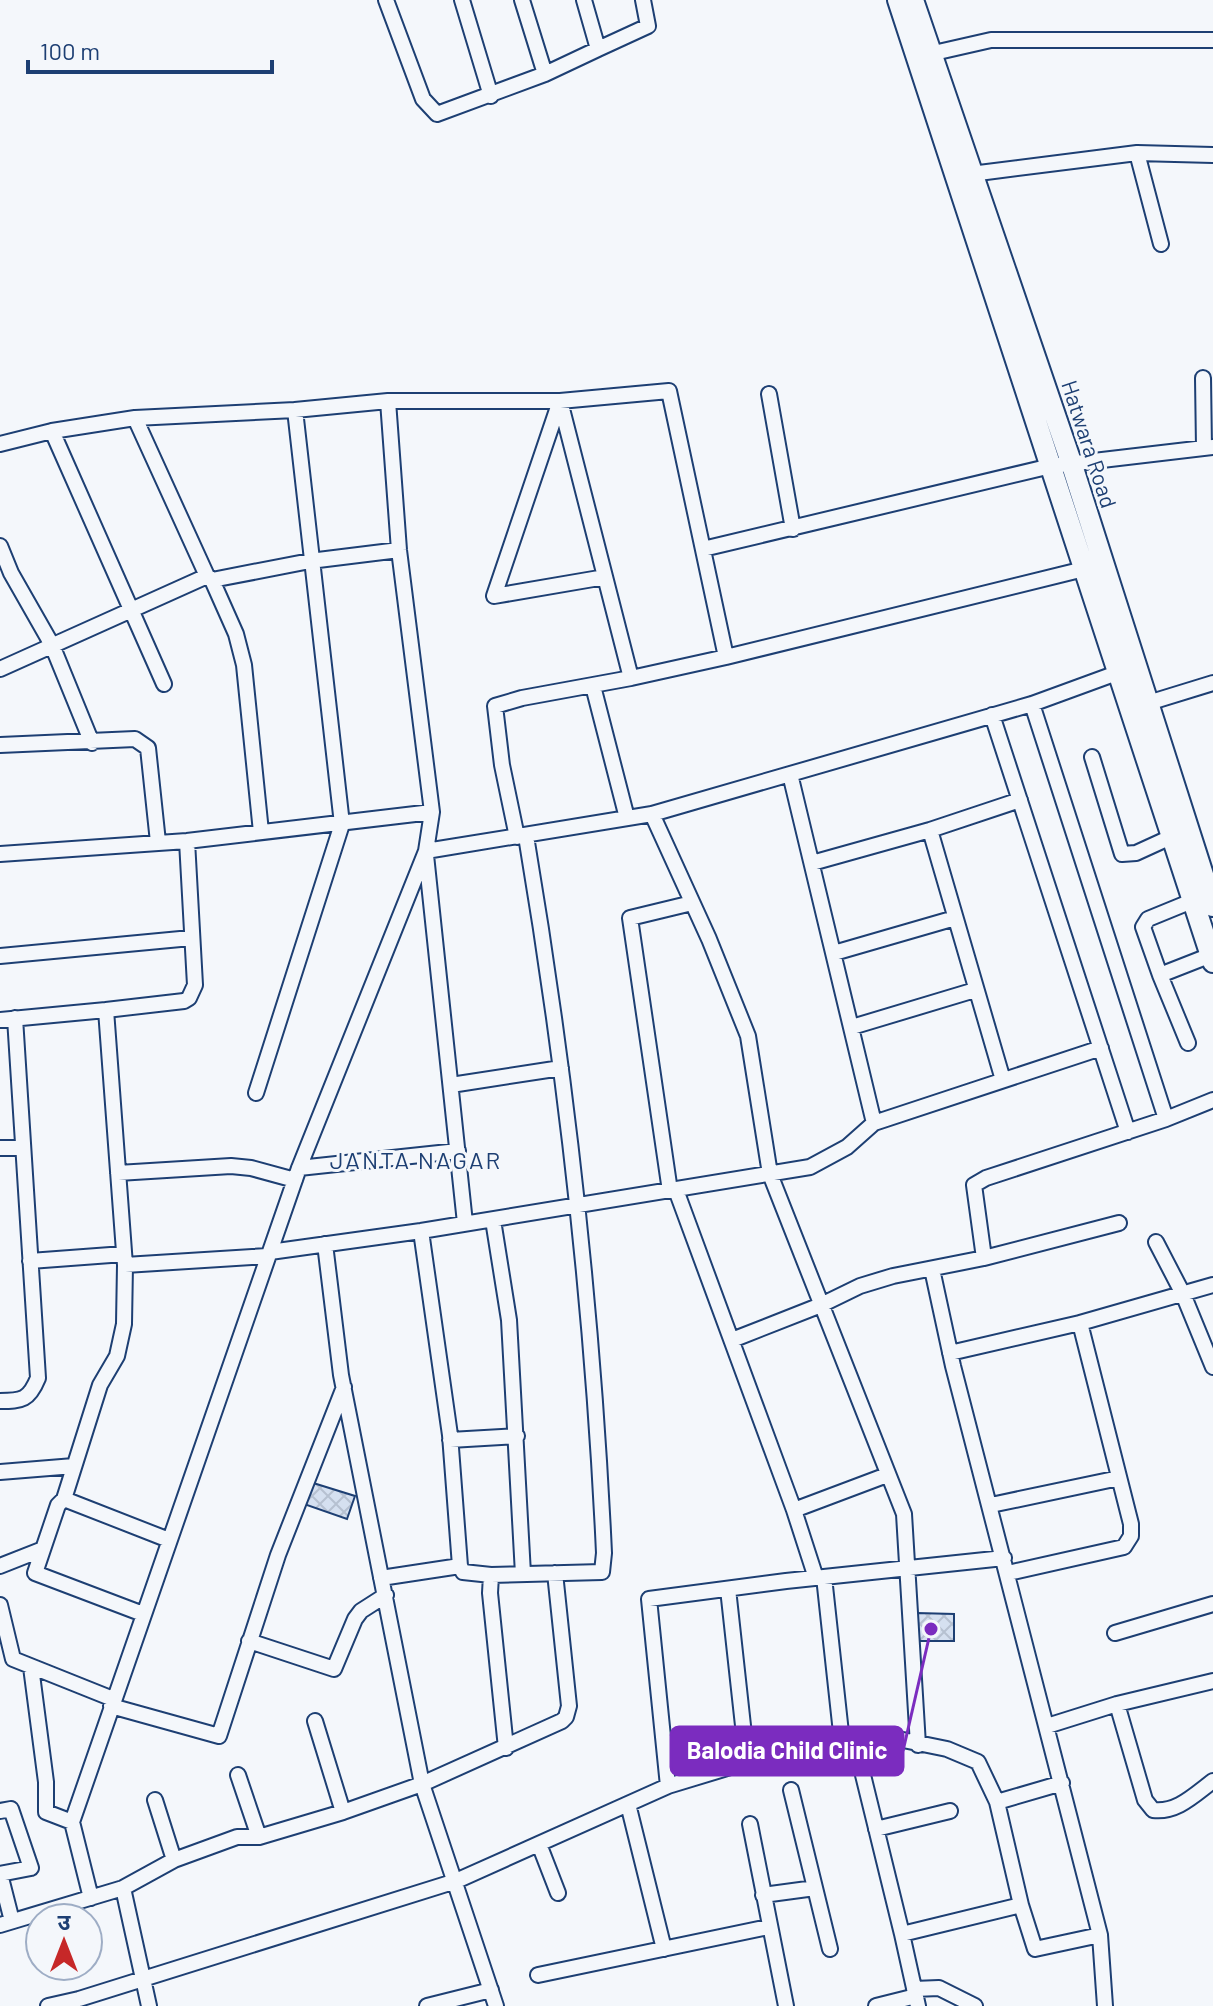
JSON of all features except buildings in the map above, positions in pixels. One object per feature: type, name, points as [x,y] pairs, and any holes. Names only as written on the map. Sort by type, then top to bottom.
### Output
[{"type":"street","points":[[386,0],[423,99],[432,111],[440,114],[545,74],[648,26],[643,0]]},
{"type":"street","points":[[462,0],[491,96]]},
{"type":"street","points":[[522,0],[545,74]]},
{"type":"street","points":[[584,0],[598,49]]},
{"type":"street","points":[[898,0],[924,55],[991,40],[1213,36]]},
{"type":"street","name":"Hatwara Road","points":[[913,0],[924,55],[1127,670],[1148,703],[1213,906]]},
{"type":"street","points":[[964,175],[1137,153],[1213,155]]},
{"type":"street","points":[[1137,153],[1161,244]]},
{"type":"street","points":[[703,549],[1061,464],[1209,448],[1203,378]]},
{"type":"street","points":[[0,444],[52,431],[135,418],[295,410],[388,401],[560,401],[669,391],[726,657]]},
{"type":"street","points":[[769,394],[793,529]]},
{"type":"street","points":[[91,1898],[72,1822],[297,1174],[426,851],[432,812],[399,550],[388,401]]},
{"type":"street","points":[[560,401],[631,678]]},
{"type":"street","points":[[560,401],[494,596],[605,577]]},
{"type":"street","points":[[256,1093],[342,824],[295,410]]},
{"type":"street","points":[[135,418],[236,634],[244,665],[261,832]]},
{"type":"street","points":[[52,431],[164,684]]},
{"type":"street","points":[[1061,464],[1084,569],[1127,670],[1171,837],[1212,958],[1160,975]]},
{"type":"street","points":[[0,546],[11,573],[52,645],[92,743]]},
{"type":"street","points":[[0,669],[209,578],[399,550]]},
{"type":"street","points":[[421,1231],[450,1440],[463,1572],[491,1575],[602,1572],[604,1553],[597,1413],[551,984],[521,837],[502,765],[495,706],[726,657],[1084,569]]},
{"type":"street","points":[[426,851],[652,814],[1032,704],[1127,670]]},
{"type":"street","points":[[1148,703],[1213,683]]},
{"type":"street","points":[[593,686],[627,818]]},
{"type":"street","points":[[1032,704],[1166,1119]]},
{"type":"street","points":[[992,715],[1128,1132]]},
{"type":"street","points":[[0,745],[135,739],[148,748],[158,842]]},
{"type":"street","points":[[1092,757],[1122,854],[1136,853],[1171,837]]},
{"type":"street","points":[[790,774],[874,1123]]},
{"type":"street","points":[[812,863],[930,830],[1020,800]]},
{"type":"street","points":[[0,854],[187,841],[432,812]]},
{"type":"street","points":[[652,814],[748,1036],[770,1174],[904,1514],[918,1745]]},
{"type":"street","points":[[930,830],[1003,1080]]},
{"type":"street","points":[[0,1401],[19,1401],[32,1393],[38,1378],[23,1148],[7,1019],[184,1001],[189,998],[195,985],[187,841]]},
{"type":"street","points":[[426,851],[465,1223]]},
{"type":"street","points":[[1188,1043],[1143,931],[1145,923],[1192,901]]},
{"type":"street","points":[[692,903],[630,918],[673,1190],[820,1577],[842,1742]]},
{"type":"street","points":[[834,953],[955,918]]},
{"type":"street","points":[[0,956],[191,938]]},
{"type":"street","points":[[852,1027],[975,990]]},
{"type":"street","points":[[106,1010],[124,1260],[124,1324],[117,1356],[100,1385],[64,1499],[58,1505],[35,1573],[143,1614]]},
{"type":"street","points":[[30,1261],[269,1254],[810,1167],[847,1147],[874,1123],[1101,1048]]},
{"type":"street","points":[[451,1085],[561,1068]]},
{"type":"street","points":[[984,1258],[975,1210],[974,1185],[986,1178],[1166,1119],[1213,1100]]},
{"type":"street","points":[[0,1148],[23,1148]]},
{"type":"street","points":[[118,1173],[231,1166],[297,1174],[458,1151]]},
{"type":"street","points":[[493,1220],[509,1320],[523,1574]]},
{"type":"street","points":[[732,1340],[860,1286],[893,1276],[984,1258],[1119,1223]]},
{"type":"street","points":[[1156,1242],[1183,1294],[1213,1367]]},
{"type":"street","points":[[325,1244],[344,1387],[422,1784],[496,2006]]},
{"type":"street","points":[[932,1269],[950,1353],[1100,1935],[1105,2006]]},
{"type":"street","points":[[950,1353],[1080,1323],[1213,1285]]},
{"type":"street","points":[[668,1786],[649,1599],[905,1568],[1006,1566],[1124,1547],[1131,1536],[1131,1524],[1080,1323]]},
{"type":"street","points":[[0,1605],[13,1659],[112,1703],[219,1736],[278,1555],[344,1387]]},
{"type":"street","points":[[450,1440],[517,1436]]},
{"type":"street","points":[[0,1472],[74,1466]]},
{"type":"street","points":[[794,1510],[887,1475]]},
{"type":"street","points":[[991,1505],[1119,1478]]},
{"type":"street","points":[[64,1499],[169,1540]]},
{"type":"street","points":[[0,1566],[43,1549]]},
{"type":"street","points":[[382,1577],[460,1566]]},
{"type":"street","points":[[0,1811],[11,1809],[31,1868],[0,1874],[6,1923],[123,1888],[174,1860],[237,1837],[259,1837],[343,1812],[422,1784],[506,1748],[554,1725],[568,1712],[555,1573]]},
{"type":"street","points":[[491,1575],[490,1593],[506,1748]]},
{"type":"street","points":[[728,1589],[747,1762]]},
{"type":"street","points":[[249,1641],[334,1669],[355,1619],[361,1611],[386,1595]]},
{"type":"street","points":[[1115,1633],[1213,1604]]},
{"type":"street","points":[[31,1667],[46,1782],[46,1812],[72,1822]]},
{"type":"street","points":[[1047,1726],[1117,1704],[1213,1681]]},
{"type":"street","points":[[1117,1704],[1145,1800],[1153,1810],[1179,1806],[1213,1781]]},
{"type":"street","points":[[315,1721],[343,1812]]},
{"type":"street","points":[[48,2006],[456,1881],[668,1786],[747,1762],[842,1742],[903,1740],[947,1749],[978,1762],[997,1802],[1021,1905],[1035,1949],[1100,1935]]},
{"type":"street","points":[[238,1775],[259,1837]]},
{"type":"street","points":[[863,1775],[916,1997]]},
{"type":"street","points":[[997,1802],[1062,1783]]},
{"type":"street","points":[[791,1790],[830,1949]]},
{"type":"street","points":[[155,1800],[174,1860]]},
{"type":"street","points":[[628,1804],[664,1949]]},
{"type":"street","points":[[876,1829],[950,1811]]},
{"type":"street","points":[[750,1824],[786,2006]]},
{"type":"street","points":[[539,1844],[558,1893]]},
{"type":"street","points":[[123,1888],[149,2006]]},
{"type":"street","points":[[763,1895],[815,1888]]},
{"type":"street","points":[[902,1934],[1021,1905]]},
{"type":"street","points":[[538,1975],[768,1927]]},
{"type":"street","points":[[876,2006],[939,1988],[975,2006]]},
{"type":"street","points":[[427,2006],[491,1990]]},
{"type":"place","name":"Balodia Child Clinic","points":[[931,1629]]},
{"type":"district","name":"JANTA NAGAR","points":[[416,1161]]}]
